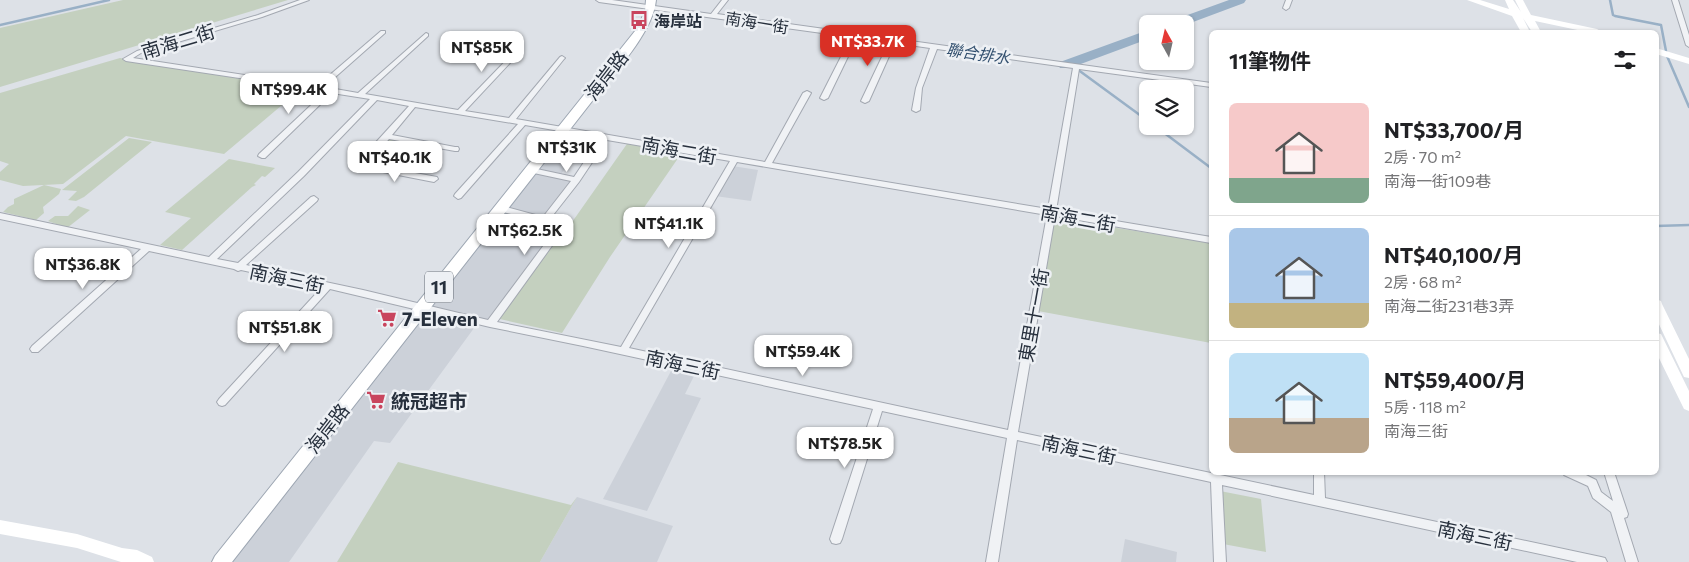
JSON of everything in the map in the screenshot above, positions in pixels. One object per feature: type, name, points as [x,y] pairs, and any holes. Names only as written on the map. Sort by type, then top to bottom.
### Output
[{"type":"main road","points":[[1470,0],[1516,14],[1588,30]]},
{"type":"main road","points":[[1509,0],[1524,30]]},
{"type":"main road","points":[[1519,0],[1535,30]]},
{"type":"main road","name":"海岸路","points":[[221,562],[502,209],[640,32],[646,22],[650,4]]},
{"type":"main road","points":[[1659,52],[1689,61]]},
{"type":"main road","points":[[1659,313],[1689,373]]},
{"type":"main road","points":[[1659,344],[1689,405]]},
{"type":"main road","points":[[2,530],[77,541],[146,562]]},
{"type":"street","name":"南海二街","points":[[306,0],[260,16],[139,52],[126,59],[332,90],[1209,240]]},
{"type":"street","name":"南海一街","points":[[599,0],[650,4],[712,16],[854,37],[1209,85]]},
{"type":"street","points":[[712,16],[725,0]]},
{"type":"street","points":[[1286,8],[1289,0]]},
{"type":"street","points":[[1674,0],[1689,45]]},
{"type":"street","points":[[318,88],[383,32]]},
{"type":"street","points":[[359,95],[426,35]]},
{"type":"street","points":[[824,98],[854,37]]},
{"type":"street","points":[[865,101],[892,42]]},
{"type":"street","points":[[916,110],[919,88],[934,47]]},
{"type":"street","points":[[460,112],[521,48]]},
{"type":"street","points":[[511,121],[562,58]]},
{"type":"street","name":"東里十一街","points":[[992,562],[1012,435],[1076,68]]},
{"type":"street","points":[[262,156],[332,90]]},
{"type":"street","points":[[768,164],[807,93]]},
{"type":"street","points":[[210,262],[375,98]]},
{"type":"street","points":[[414,104],[360,165],[434,179]]},
{"type":"street","points":[[458,196],[522,123]]},
{"type":"street","points":[[387,136],[455,149]]},
{"type":"street","points":[[544,221],[576,180],[605,137]]},
{"type":"street","points":[[623,351],[734,160]]},
{"type":"street","points":[[532,170],[576,180]]},
{"type":"street","points":[[238,268],[314,199]]},
{"type":"street","points":[[490,324],[563,225],[502,209]]},
{"type":"street","name":"南海三街","points":[[0,216],[328,286],[490,324],[1601,562]]},
{"type":"street","points":[[35,349],[147,248]]},
{"type":"street","points":[[222,402],[328,286]]},
{"type":"street","points":[[836,539],[879,406]]},
{"type":"street","points":[[1319,475],[1320,501]]},
{"type":"street","points":[[1575,475],[1592,483],[1596,495],[1616,509],[1632,562]]},
{"type":"street","points":[[1610,475],[1638,562]]},
{"type":"street","points":[[1216,479],[1220,562]]},
{"type":"shaded area","points":[[569,133],[586,136],[560,176],[539,171]]},
{"type":"shaded area","points":[[732,166],[758,170],[751,201],[715,196]]},
{"type":"shaded area","points":[[537,173],[573,181],[543,219],[507,209]]},
{"type":"shaded area","points":[[503,211],[560,226],[490,322],[427,306]]},
{"type":"shaded area","points":[[421,311],[477,324],[390,443],[374,441],[289,562],[223,562]]},
{"type":"shaded area","points":[[671,371],[694,376],[685,394],[701,398],[647,511],[603,499]]},
{"type":"shaded area","points":[[577,497],[673,526],[657,562],[540,562]]},
{"type":"shaded area","points":[[1125,539],[1177,552],[1176,562],[1121,562]]},
{"type":"green space","points":[[123,0],[288,0],[0,87],[0,28]]},
{"type":"green space","points":[[120,58],[301,89],[224,154],[126,136],[63,184],[23,186],[0,180],[0,172],[9,164],[0,161],[0,93]]},
{"type":"green space","points":[[129,138],[152,142],[84,197],[76,201],[68,200],[77,191],[62,190]]},
{"type":"green space","points":[[387,139],[417,144],[395,167],[367,162]]},
{"type":"green space","points":[[629,141],[683,151],[610,257],[562,333],[495,318],[570,225]]},
{"type":"green space","points":[[229,159],[275,168],[265,177],[262,176],[254,184],[256,185],[182,250],[160,245],[191,218],[165,212]]},
{"type":"green space","points":[[44,185],[61,189],[59,194],[43,207],[44,213],[36,220],[3,212],[14,204],[14,199]]},
{"type":"green space","points":[[78,206],[90,210],[67,228],[48,221],[55,216],[68,216]]},
{"type":"green space","points":[[1048,217],[1209,243],[1209,343],[1038,311]]},
{"type":"green space","points":[[398,462],[571,505],[577,497],[540,562],[337,562]]},
{"type":"green space","points":[[1220,491],[1261,499],[1266,552],[1223,544]]},
{"type":"waterway","points":[[0,25],[109,0]]},
{"type":"waterway","name":"聯合排水","points":[[1194,17],[1240,0]]},
{"type":"waterway","points":[[1610,0],[1613,15],[1615,16],[1661,25],[1666,51]]},
{"type":"waterway","name":"聯合排水","points":[[1065,65],[1139,37]]},
{"type":"waterway","points":[[1667,56],[1689,107]]},
{"type":"waterway","points":[[1077,69],[1139,114]]},
{"type":"waterway","points":[[1167,135],[1209,166]]},
{"type":"waterway","points":[[1659,226],[1689,225]]},
{"type":"place","name":"海岸站","points":[[639,20]]},
{"type":"place","name":"7-Eleven","points":[[387,318]]},
{"type":"place","name":"統冠超市","points":[[376,400]]}]
